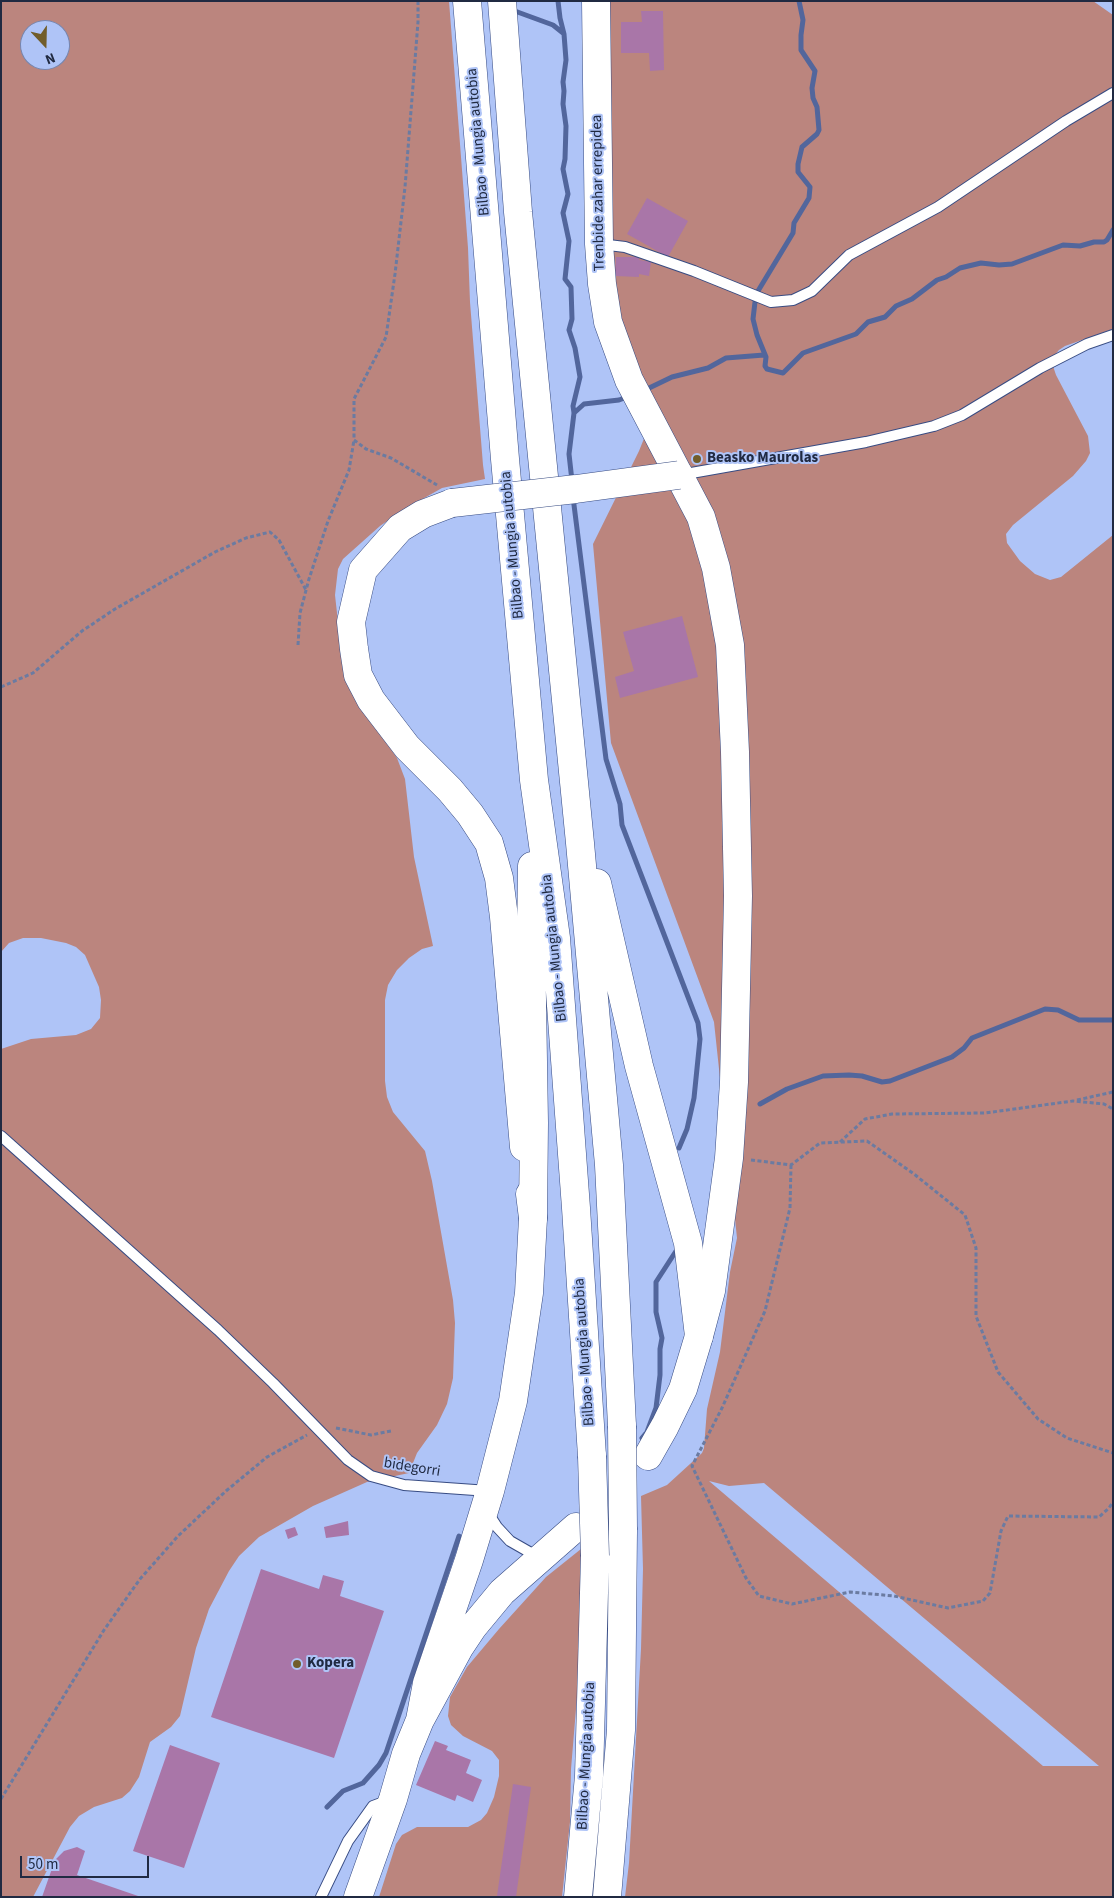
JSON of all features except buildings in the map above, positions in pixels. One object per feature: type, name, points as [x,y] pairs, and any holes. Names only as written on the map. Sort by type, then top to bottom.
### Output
[{"type":"main road","name":"Bilbao - Mungia autobia","points":[[467,1],[504,450],[534,780],[556,938],[592,1456],[595,1556],[589,1776],[578,1897]]},
{"type":"main road","name":"Trenbide zahar errepidea","points":[[596,1],[599,244],[602,284],[608,322],[629,380],[701,517],[716,568],[730,646],[738,896],[734,1082],[729,1158],[711,1291],[699,1336],[682,1389],[665,1426],[648,1456]]},
{"type":"main road","name":"Bilbao - Mungia autobia","points":[[503,8],[519,222],[580,843],[608,1166],[622,1426],[623,1530],[621,1730],[607,1897]]},
{"type":"main road","points":[[533,1218],[522,1130],[504,918],[499,878],[489,843],[470,814],[450,790],[407,747],[371,700],[358,675],[352,622],[364,570],[400,528],[424,514],[452,503],[679,475]]},
{"type":"main road","points":[[420,1720],[427,1683],[488,1500],[513,1401],[529,1293],[533,1218],[534,1123],[531,939],[534,780]]},
{"type":"main road","points":[[580,843],[596,876],[639,1066],[688,1243],[699,1336]]},
{"type":"main road","points":[[358,1897],[393,1799],[406,1754],[420,1720],[459,1648],[473,1627],[502,1592],[576,1527]]},
{"type":"lane","points":[[599,244],[625,247],[771,302],[793,300],[812,291],[849,255],[938,207],[1066,121],[1113,93]]},
{"type":"lane","points":[[679,475],[866,442],[934,426],[962,415],[1040,368],[1087,344],[1113,334]]},
{"type":"lane","name":"bidegorri","points":[[1,1136],[218,1330],[348,1460],[371,1476],[404,1485],[488,1500]]},
{"type":"lane","points":[[488,1500],[497,1527],[510,1540],[540,1558]]},
{"type":"lane","points":[[321,1897],[348,1841],[373,1806],[393,1799]]},
{"type":"path","points":[[298,645],[300,612],[306,590],[328,521],[349,470],[354,440],[354,399],[386,337],[406,178],[418,1]]},
{"type":"path","points":[[354,440],[366,449],[391,458],[436,484],[452,503]]},
{"type":"path","points":[[1,686],[33,673],[82,631],[115,609],[215,552],[246,538],[270,532],[279,540],[306,590]]},
{"type":"path","points":[[840,1142],[865,1119],[892,1114],[985,1112],[1073,1101],[1113,1092]]},
{"type":"path","points":[[1073,1101],[1104,1104],[1113,1109]]},
{"type":"path","points":[[729,1158],[791,1165],[820,1142],[867,1141],[914,1174],[965,1215],[976,1248],[976,1316],[998,1372],[1038,1419],[1067,1438],[1113,1453]]},
{"type":"path","points":[[791,1165],[790,1208],[765,1311],[722,1408],[692,1466],[746,1578],[759,1596],[792,1604],[850,1592],[894,1596],[948,1608],[983,1601],[990,1593],[1001,1531],[1008,1516],[1098,1517],[1113,1502]]},
{"type":"path","points":[[1,1799],[104,1630],[143,1574],[178,1536],[226,1491],[267,1457],[317,1429],[330,1427],[371,1435],[391,1431]]},
{"type":"shaded area","points":[[1,1],[449,1],[468,248],[470,302],[485,479],[442,488],[403,510],[380,526],[343,559],[338,569],[335,595],[341,649],[379,732],[397,758],[405,779],[414,857],[433,946],[422,949],[409,958],[397,970],[388,985],[385,1000],[385,1081],[387,1097],[393,1112],[425,1151],[432,1181],[453,1300],[455,1323],[453,1378],[447,1404],[437,1425],[417,1453],[409,1473],[367,1482],[313,1506],[259,1537],[239,1556],[209,1609],[196,1648],[180,1716],[171,1727],[150,1742],[139,1777],[130,1791],[122,1798],[94,1807],[79,1816],[70,1827],[33,1897],[1,1897],[1,1049],[31,1039],[76,1035],[91,1029],[100,1018],[101,1000],[99,987],[85,955],[76,947],[41,938],[23,938],[9,943],[1,952]]},
{"type":"shaded area","points":[[585,1],[1093,1],[1113,15],[1113,329],[1065,346],[1053,357],[1056,375],[1088,436],[1090,453],[1086,461],[1073,476],[1013,525],[1006,534],[1007,543],[1020,561],[1035,574],[1050,580],[1061,577],[1113,535],[1113,1897],[625,1897],[629,1863],[641,1649],[643,1569],[641,1496],[667,1485],[702,1453],[704,1448],[707,1409],[720,1352],[730,1272],[737,1238],[714,1022],[611,743],[593,544],[639,451],[653,416],[640,402],[584,152]],"holes":[[[709,1481],[729,1486],[764,1483],[1099,1766],[1043,1766]]]},
{"type":"shaded area","points":[[581,1549],[578,1685],[571,1769],[570,1822],[562,1897],[379,1897],[396,1844],[402,1835],[417,1827],[468,1827],[481,1820],[487,1813],[494,1797],[499,1776],[499,1760],[492,1751],[463,1736],[451,1725],[448,1716],[450,1697],[467,1667],[499,1629],[546,1577]]},
{"type":"waterway","points":[[558,1],[564,34],[566,60],[563,82],[566,126],[563,169],[568,194],[563,213],[569,241],[565,279],[571,287],[572,319],[569,330],[575,348],[580,377],[573,406],[574,413],[569,454],[572,481]]},
{"type":"waterway","points":[[799,1],[803,20],[801,50],[815,71],[812,88],[813,98],[817,107],[819,130],[802,147],[798,164],[798,172],[810,187],[809,198],[794,223],[793,233],[758,291],[755,302],[753,319],[766,357],[765,366],[767,369],[783,373],[803,353],[856,334],[868,322],[885,317],[896,306],[912,299],[937,280],[946,277],[960,268],[981,263],[1012,264],[1063,245],[1080,246],[1094,242],[1104,242],[1113,230]]},
{"type":"waterway","points":[[512,10],[553,25],[563,33]]},
{"type":"waterway","points":[[645,390],[672,377],[708,368],[726,358],[764,355]]},
{"type":"waterway","points":[[574,413],[584,404],[619,400],[627,397]]},
{"type":"waterway","points":[[573,497],[606,759],[620,804],[622,825],[698,1023],[700,1039],[694,1098],[687,1129],[679,1148]]},
{"type":"waterway","points":[[760,1104],[787,1089],[823,1076],[849,1075],[862,1076],[882,1082],[890,1081],[952,1057],[964,1048],[972,1038],[1045,1009],[1058,1010],[1079,1020],[1113,1020]]},
{"type":"waterway","points":[[642,1438],[647,1432],[656,1408],[660,1375],[662,1338],[656,1312],[656,1282],[678,1248]]},
{"type":"waterway","points":[[327,1807],[343,1791],[363,1783],[379,1765],[386,1753],[459,1536]]},
{"type":"place","name":"Beasko Maurolas","points":[[697,459]]},
{"type":"place","name":"Kopera","points":[[297,1664]]}]
